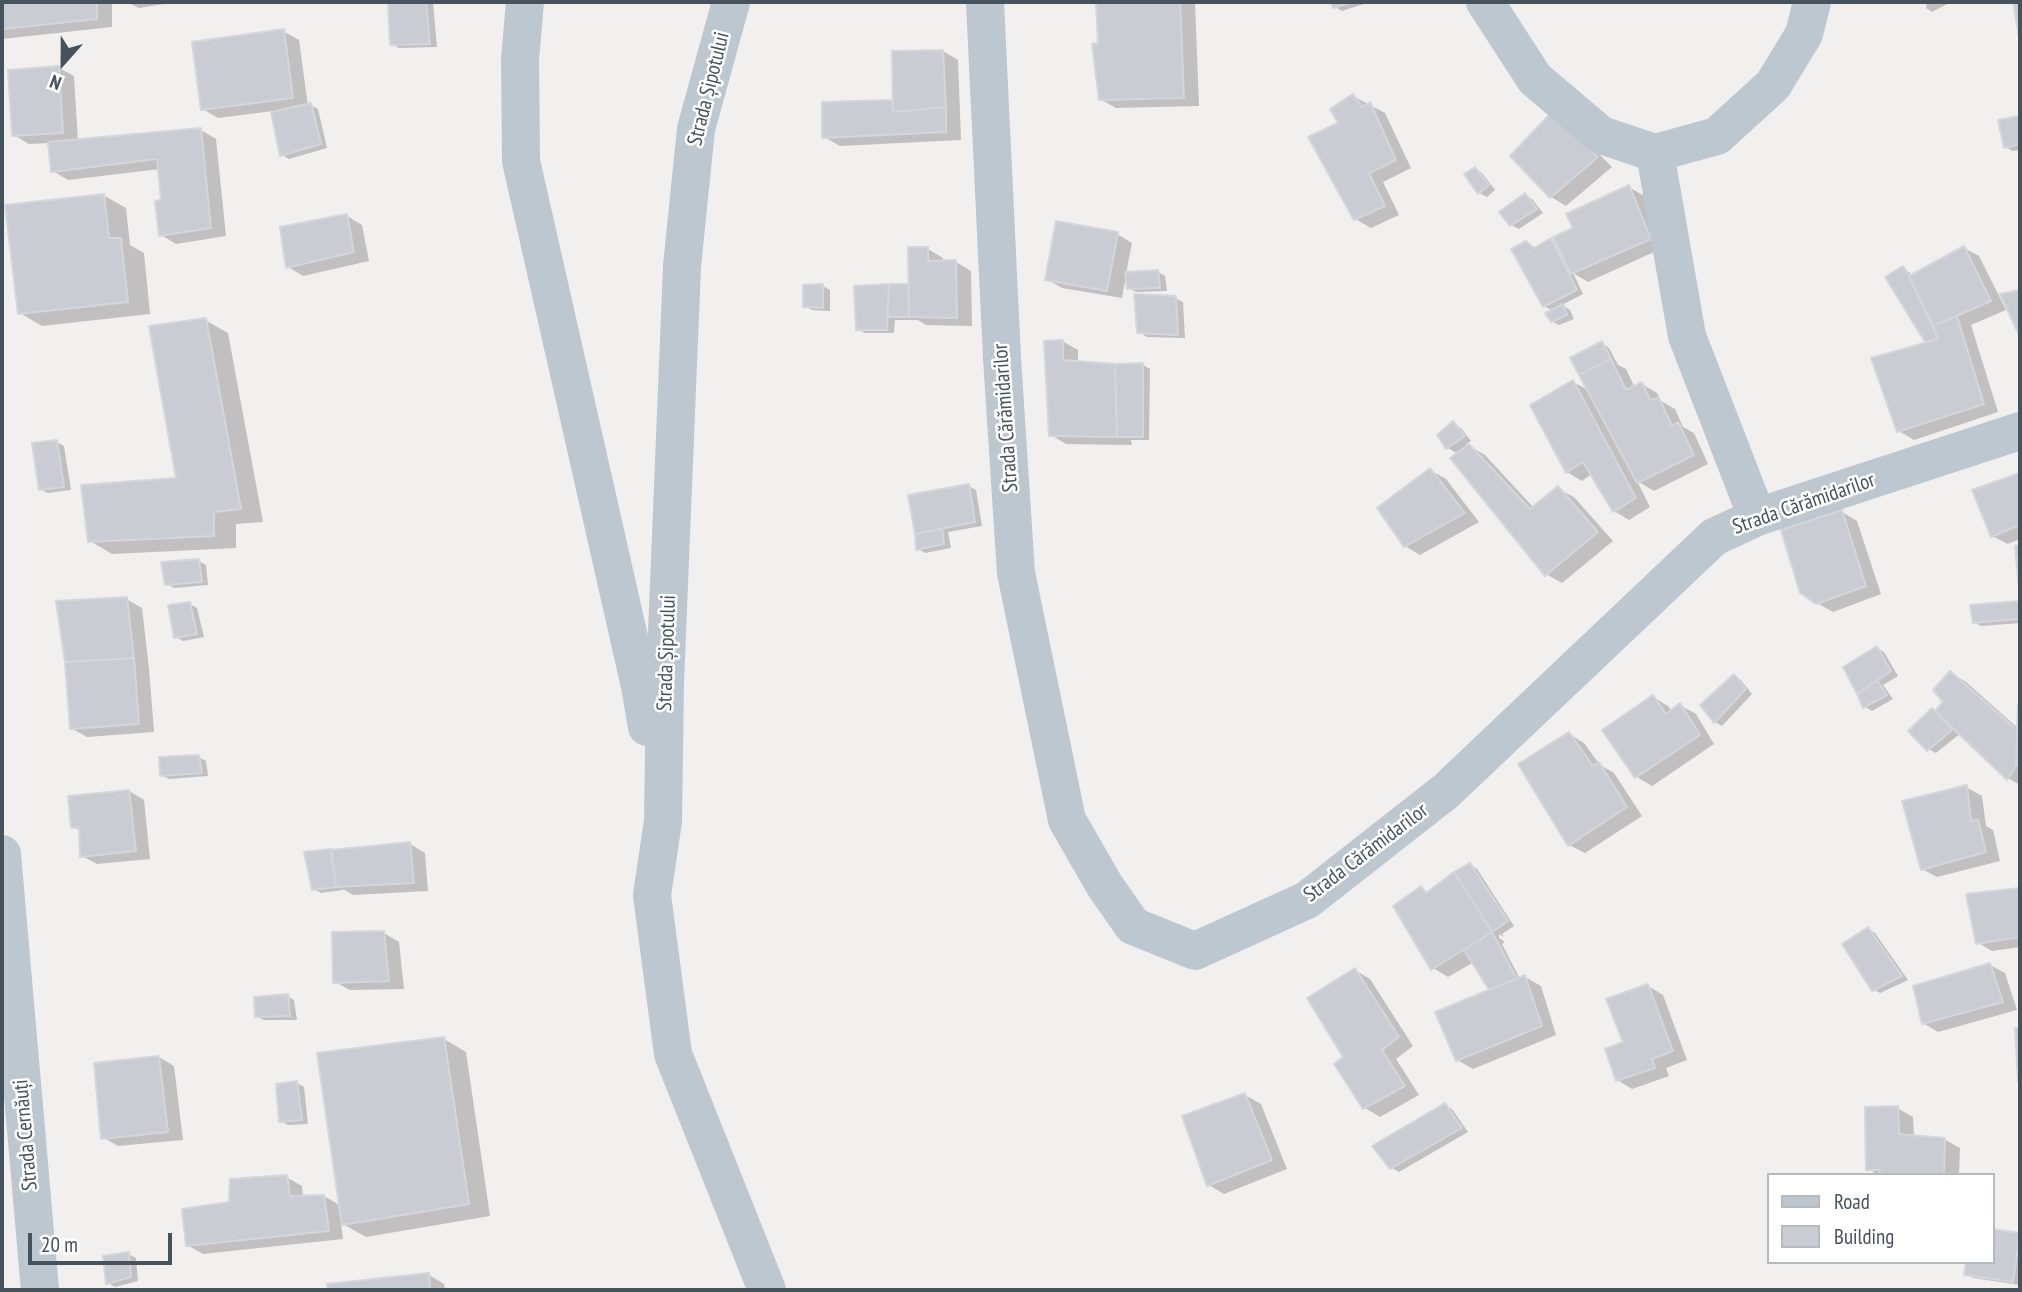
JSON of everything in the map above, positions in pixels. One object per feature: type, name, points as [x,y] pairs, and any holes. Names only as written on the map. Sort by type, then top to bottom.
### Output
[{"type":"street","points":[[524,2],[520,59],[521,161],[640,686],[663,821]]},
{"type":"street","name":"Strada Șipotului","points":[[731,2],[696,129],[682,266],[665,682],[663,821],[652,895],[673,1054],[767,1290]]},
{"type":"street","name":"Strada Cărămidarilor","points":[[985,2],[1002,358],[1016,573],[1067,820],[1105,886],[1133,926],[1195,951],[1307,900],[1446,792],[1714,537],[1756,517],[2020,431]]},
{"type":"street","points":[[1485,2],[1535,79],[1601,135],[1655,153],[1717,135],[1773,85],[1804,34],[1812,2]]},
{"type":"street","points":[[1655,153],[1687,336],[1756,517]]},
{"type":"street","name":"Strada Cernăuți","points":[[2,854],[40,1290]]},
{"type":"building","points":[[2,2],[97,2],[97,19],[2,29]]},
{"type":"building","points":[[388,2],[426,2],[430,44],[390,45]]},
{"type":"building","points":[[1096,2],[1180,2],[1184,98],[1099,100],[1092,44],[1098,43]]},
{"type":"building","points":[[1331,2],[1352,2],[1333,8]]},
{"type":"building","points":[[2013,2],[2020,2],[2020,42]]},
{"type":"building","points":[[284,29],[293,98],[201,110],[192,42]]},
{"type":"building","points":[[943,50],[946,107],[893,112],[892,51]]},
{"type":"building","points":[[59,66],[63,133],[12,136],[8,70]]},
{"type":"building","points":[[1353,94],[1362,107],[1370,102],[1396,160],[1369,173],[1385,206],[1354,220],[1308,137],[1338,123],[1330,109]]},
{"type":"building","points":[[892,100],[893,112],[946,107],[946,132],[822,138],[822,102]]},
{"type":"building","points":[[311,103],[321,144],[280,156],[271,112]]},
{"type":"building","points":[[1552,112],[1598,157],[1550,198],[1510,156]]},
{"type":"building","points":[[2020,116],[2020,144],[2004,148],[1998,120]]},
{"type":"building","points":[[201,128],[211,228],[159,236],[155,201],[161,200],[157,159],[51,172],[48,142]]},
{"type":"building","points":[[1475,167],[1489,185],[1478,194],[1464,174]]},
{"type":"building","points":[[1629,185],[1651,239],[1571,274],[1553,237],[1573,228],[1566,214]]},
{"type":"building","points":[[1525,193],[1537,209],[1510,226],[1499,212]]},
{"type":"building","points":[[104,194],[109,238],[121,238],[128,302],[18,314],[5,205]]},
{"type":"building","points":[[347,214],[354,252],[286,268],[280,227]]},
{"type":"building","points":[[1056,221],[1118,232],[1107,291],[1045,280]]},
{"type":"building","points":[[1551,238],[1577,290],[1543,307],[1511,249],[1526,241],[1534,248]]},
{"type":"building","points":[[1964,246],[1991,301],[1933,326],[1909,276]]},
{"type":"building","points":[[908,247],[928,247],[928,261],[956,260],[957,318],[909,317]]},
{"type":"building","points":[[1903,266],[1938,339],[1925,342],[1885,277]]},
{"type":"building","points":[[1158,270],[1160,288],[1127,289],[1125,272]]},
{"type":"building","points":[[823,284],[823,308],[803,307],[803,285]]},
{"type":"building","points":[[889,284],[887,330],[856,330],[854,286]]},
{"type":"building","points":[[889,284],[908,284],[909,317],[887,317]]},
{"type":"building","points":[[2020,290],[2020,337],[2000,294]]},
{"type":"building","points":[[1134,294],[1176,296],[1178,335],[1137,333]]},
{"type":"building","points":[[1563,304],[1567,315],[1551,322],[1545,313]]},
{"type":"building","points":[[1957,316],[1984,404],[1897,432],[1871,358],[1938,339],[1933,326]]},
{"type":"building","points":[[206,318],[241,509],[214,512],[214,536],[88,542],[81,485],[176,478],[149,326]]},
{"type":"building","points":[[1063,340],[1063,360],[1115,364],[1117,437],[1049,436],[1044,341]]},
{"type":"building","points":[[1602,341],[1611,359],[1579,375],[1570,358]]},
{"type":"building","points":[[1611,359],[1626,390],[1642,382],[1650,400],[1659,398],[1672,426],[1678,422],[1694,455],[1637,483],[1579,375]]},
{"type":"building","points":[[1143,363],[1143,437],[1117,437],[1115,364]]},
{"type":"building","points":[[1573,380],[1636,498],[1613,512],[1583,462],[1566,473],[1530,405]]},
{"type":"building","points":[[1453,421],[1465,436],[1446,449],[1437,435]]},
{"type":"building","points":[[57,440],[64,487],[39,490],[32,443]]},
{"type":"building","points":[[1469,444],[1530,509],[1558,486],[1598,532],[1545,576],[1450,458]]},
{"type":"building","points":[[1430,468],[1465,513],[1404,547],[1377,508]]},
{"type":"building","points":[[2020,473],[2020,525],[1991,537],[1972,490]]},
{"type":"building","points":[[969,484],[975,522],[915,534],[908,495]]},
{"type":"building","points":[[1842,510],[1866,586],[1816,604],[1800,593],[1781,530]]},
{"type":"building","points":[[942,529],[944,544],[916,550],[915,534]]},
{"type":"building","points":[[2020,545],[2020,599],[2015,546]]},
{"type":"building","points":[[199,559],[202,582],[165,585],[161,562]]},
{"type":"building","points":[[127,597],[134,658],[65,662],[56,601]]},
{"type":"building","points":[[2020,601],[2019,619],[1973,623],[1970,605]]},
{"type":"building","points":[[190,602],[197,634],[174,638],[168,605]]},
{"type":"building","points":[[1877,646],[1891,671],[1857,694],[1843,667]]},
{"type":"building","points":[[134,658],[139,724],[70,729],[65,662]]},
{"type":"building","points":[[1950,671],[2017,730],[2016,766],[2007,780],[1935,711],[1943,702],[1933,690]]},
{"type":"building","points":[[1734,674],[1746,689],[1714,723],[1700,705]]},
{"type":"building","points":[[1877,680],[1887,695],[1863,708],[1857,694]]},
{"type":"building","points":[[1653,695],[1666,714],[1680,703],[1700,735],[1635,778],[1602,730]]},
{"type":"building","points":[[2018,705],[2020,766],[2016,766]]},
{"type":"building","points":[[1932,708],[1952,730],[1927,751],[1908,731]]},
{"type":"building","points":[[1569,732],[1593,766],[1599,762],[1627,807],[1568,846],[1518,764]]},
{"type":"building","points":[[199,755],[202,773],[160,776],[159,757]]},
{"type":"building","points":[[1967,785],[1971,821],[1978,820],[1986,852],[1921,870],[1902,801]]},
{"type":"building","points":[[129,790],[136,851],[80,857],[79,827],[71,828],[68,796]]},
{"type":"building","points":[[410,842],[414,883],[336,887],[331,850]]},
{"type":"building","points":[[331,849],[336,887],[312,890],[304,852]]},
{"type":"building","points":[[1470,863],[1508,921],[1492,932],[1454,872]]},
{"type":"building","points":[[1454,872],[1492,932],[1431,970],[1393,906],[1421,886],[1426,893]]},
{"type":"building","points":[[2020,888],[2020,937],[1976,944],[1966,894]]},
{"type":"building","points":[[1868,927],[1902,976],[1872,991],[1842,944]]},
{"type":"building","points":[[384,931],[389,981],[333,983],[332,932]]},
{"type":"building","points":[[1492,932],[1517,979],[1489,990],[1464,950]]},
{"type":"building","points":[[1990,963],[2003,1002],[1922,1024],[1913,986]]},
{"type":"building","points":[[1355,968],[1399,1037],[1382,1050],[1405,1086],[1363,1109],[1334,1064],[1343,1057],[1307,998]]},
{"type":"building","points":[[1525,975],[1542,1026],[1456,1061],[1435,1012]]},
{"type":"building","points":[[1648,984],[1673,1051],[1652,1059],[1655,1068],[1616,1081],[1605,1049],[1623,1042],[1606,999]]},
{"type":"building","points":[[288,994],[290,1016],[255,1017],[254,997]]},
{"type":"building","points":[[2015,1028],[2020,1028],[2020,1081],[2018,1081]]},
{"type":"building","points":[[444,1037],[469,1204],[342,1225],[317,1053]]},
{"type":"building","points":[[159,1056],[168,1132],[101,1139],[94,1063]]},
{"type":"building","points":[[297,1081],[302,1120],[279,1122],[276,1084]]},
{"type":"building","points":[[1245,1093],[1272,1160],[1207,1186],[1182,1116]]},
{"type":"building","points":[[1445,1103],[1462,1128],[1390,1169],[1372,1146]]},
{"type":"building","points":[[1898,1106],[1899,1134],[1945,1138],[1944,1173],[1879,1173],[1880,1170],[1866,1170],[1865,1107]]},
{"type":"building","points":[[287,1175],[290,1196],[324,1195],[329,1231],[186,1246],[182,1209],[229,1202],[230,1179]]},
{"type":"building","points":[[1994,1229],[2020,1233],[2013,1282],[1964,1275],[1966,1264],[1994,1264]]},
{"type":"building","points":[[129,1252],[131,1277],[106,1284],[103,1256]]},
{"type":"building","points":[[429,1273],[430,1290],[328,1290],[327,1284]]}]
